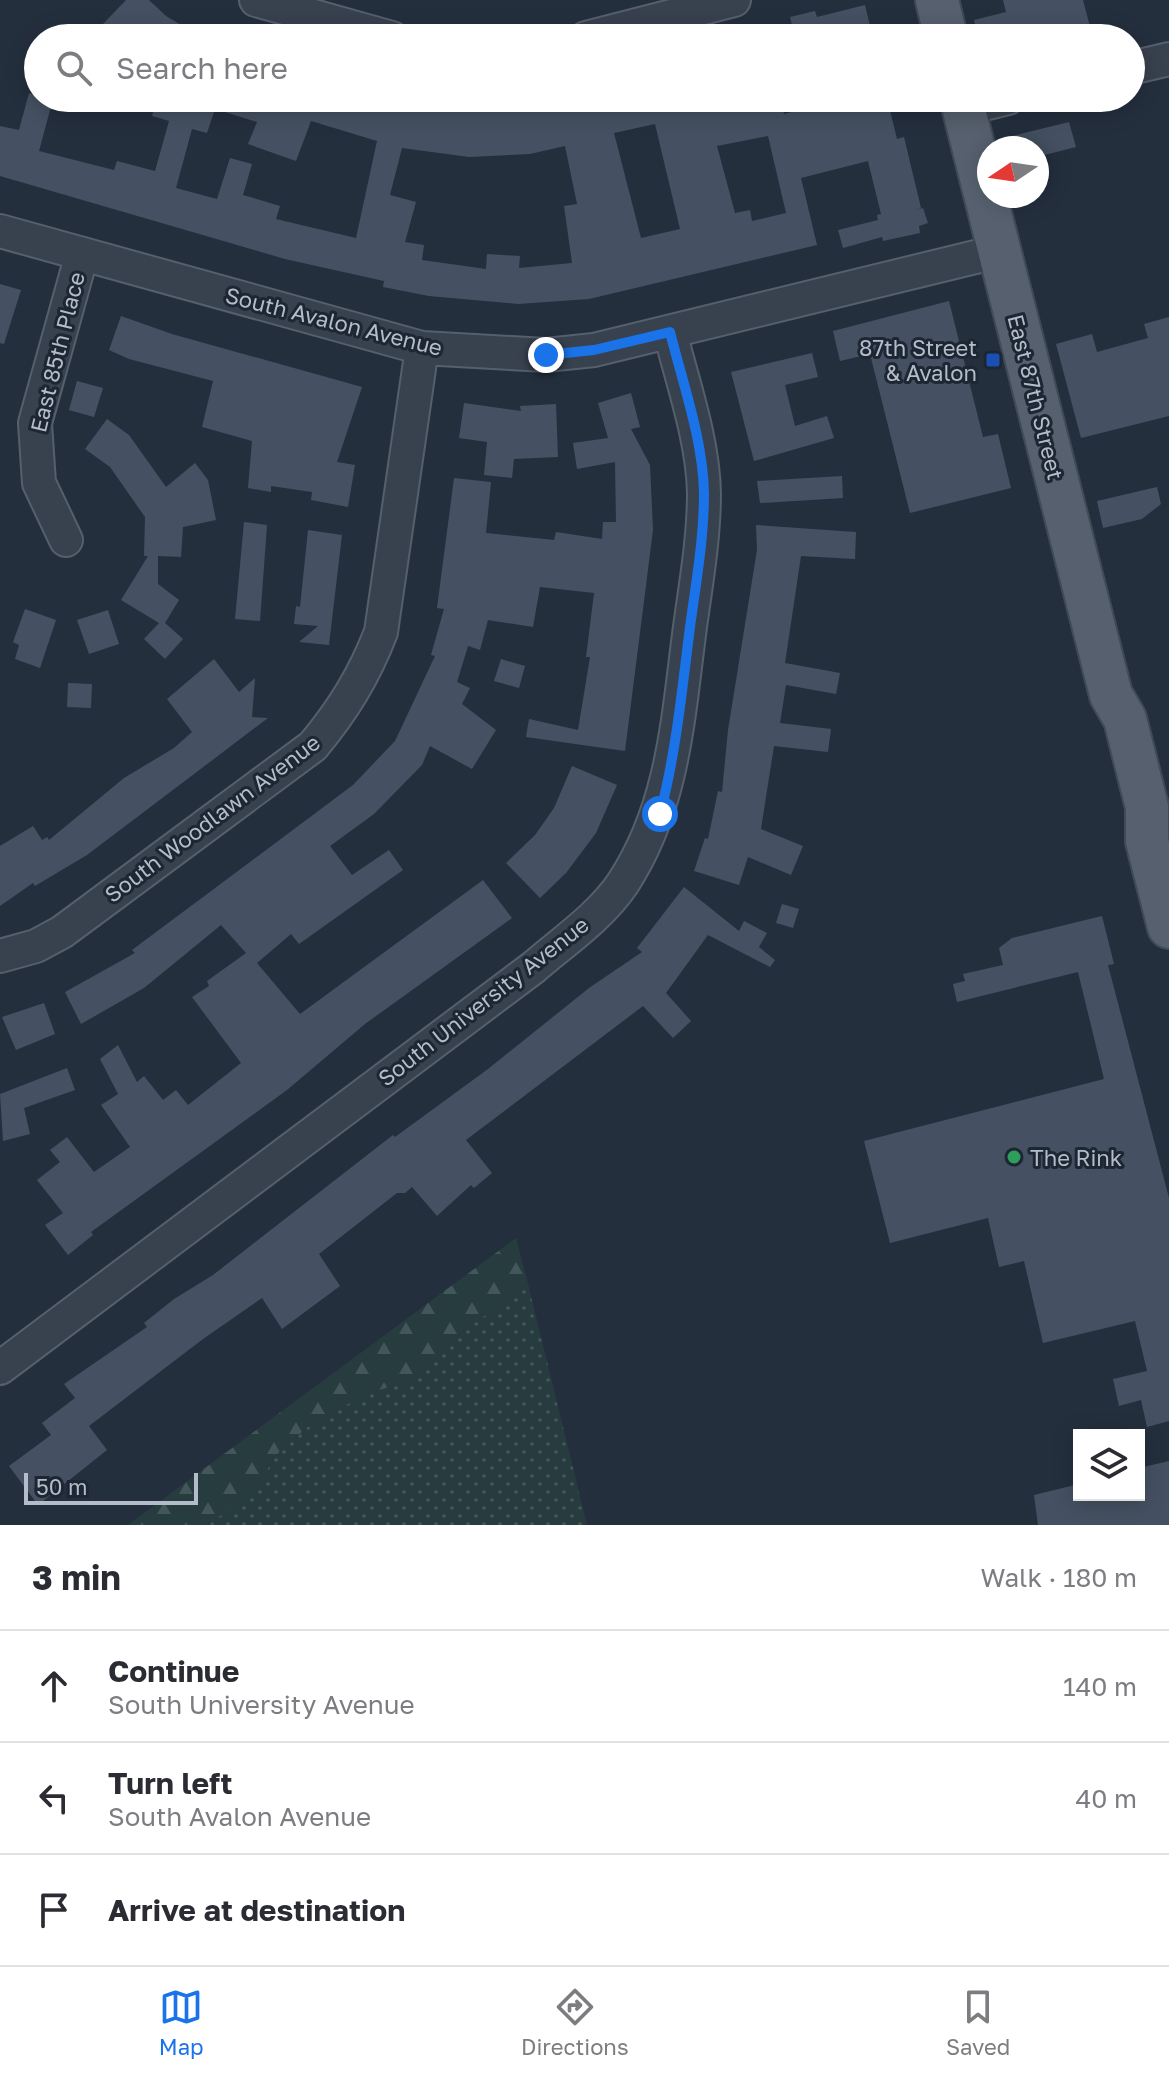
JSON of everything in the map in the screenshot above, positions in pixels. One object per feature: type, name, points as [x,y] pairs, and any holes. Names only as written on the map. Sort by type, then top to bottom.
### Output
[{"type":"main road","points":[[937,0],[943,24]]},
{"type":"main road","name":"East 87th Street","points":[[965,112],[1111,695],[1100,726],[1118,799],[1122,813],[1147,841],[1169,927]]},
{"type":"street","points":[[256,0],[342,24]]},
{"type":"street","points":[[641,24],[734,0]]},
{"type":"street","points":[[1145,65],[1169,59]]},
{"type":"street","name":"South Avalon Avenue","points":[[0,231],[422,348],[546,355],[594,350],[1000,251]]},
{"type":"street","name":"East 85th Place","points":[[66,540],[39,483],[35,423],[82,254]]},
{"type":"street","name":"South University Avenue","points":[[0,1368],[534,967],[589,920],[621,886],[660,814],[671,770],[701,541],[704,493],[700,457],[670,332]]},
{"type":"street","name":"South Woodlawn Avenue","points":[[0,956],[36,946],[62,932],[313,746],[343,710],[367,670],[381,632],[422,348]]},
{"type":"green space","points":[[516,1238],[528,1284],[454,1338],[420,1377],[364,1395],[310,1425],[275,1456],[263,1477],[243,1499],[208,1525],[128,1525]]},
{"type":"green space","points":[[528,1284],[587,1525],[208,1525],[263,1477],[275,1456],[310,1425],[364,1395],[420,1377],[454,1338]]},
{"type":"building","points":[[126,0],[149,0],[179,24],[103,24]]},
{"type":"building","points":[[1003,0],[1083,0],[1089,24],[975,24],[974,20],[1006,12]]},
{"type":"building","points":[[865,5],[870,24],[792,24],[790,17],[815,11],[817,17]]},
{"type":"building","points":[[24,112],[50,112],[39,151],[114,170],[117,161],[155,171],[169,121],[152,116],[153,112],[214,112],[207,133],[192,129],[176,188],[217,199],[230,158],[252,164],[243,195],[280,206],[276,219],[356,238],[377,141],[311,121],[296,161],[248,144],[257,122],[225,112],[890,112],[897,139],[904,137],[921,208],[915,210],[923,208],[928,223],[919,226],[920,233],[883,241],[882,237],[843,248],[838,230],[878,220],[877,215],[881,214],[868,161],[801,178],[817,245],[589,299],[518,304],[429,296],[383,287],[384,281],[285,259],[0,176],[0,126],[19,130]],"holes":[[[655,124],[680,229],[641,238],[614,133]],[[768,136],[786,213],[752,221],[750,210],[735,213],[717,146]],[[565,146],[577,204],[564,206],[572,263],[519,268],[520,256],[487,254],[486,269],[422,260],[424,245],[405,242],[416,202],[390,195],[402,148],[469,157],[530,154]]]},
{"type":"building","points":[[1069,122],[1076,147],[1049,154],[1049,136],[1012,136]]},
{"type":"building","points":[[0,284],[21,290],[4,344],[0,343]]},
{"type":"building","points":[[949,301],[983,437],[998,434],[1011,488],[910,513],[870,354],[840,361],[833,331]]},
{"type":"building","points":[[121,316],[172,334],[362,387],[337,462],[355,465],[348,507],[311,500],[312,492],[271,486],[271,492],[248,488],[252,441],[202,427],[213,381],[129,359],[109,350]]},
{"type":"building","points":[[1169,317],[1169,416],[1081,438],[1056,344],[1092,334],[1097,352],[1148,338],[1144,324]]},
{"type":"building","points":[[812,353],[818,377],[785,385],[795,426],[827,416],[834,438],[754,461],[731,372]]},
{"type":"building","points":[[77,381],[103,388],[94,417],[69,410]]},
{"type":"building","points":[[631,393],[640,427],[631,429],[650,465],[653,530],[625,751],[526,737],[529,719],[578,730],[590,657],[586,657],[594,593],[540,587],[533,627],[488,620],[480,650],[468,646],[457,682],[470,688],[462,704],[496,730],[472,769],[430,746],[422,765],[374,814],[330,846],[352,875],[389,850],[403,870],[299,944],[291,934],[257,963],[300,1014],[483,880],[512,918],[365,1024],[287,1090],[91,1232],[93,1235],[68,1255],[45,1225],[63,1213],[37,1180],[60,1162],[50,1150],[67,1137],[94,1172],[130,1147],[101,1105],[118,1094],[100,1059],[118,1045],[137,1082],[144,1076],[163,1100],[176,1090],[188,1105],[241,1063],[192,997],[209,986],[207,981],[246,953],[221,925],[144,988],[81,1024],[65,992],[135,953],[132,950],[353,785],[395,741],[435,656],[431,655],[444,609],[437,608],[454,478],[491,482],[486,533],[554,540],[556,532],[602,539],[603,522],[616,522],[615,462],[577,469],[573,443],[608,438],[598,403]]},
{"type":"building","points":[[464,403],[521,411],[520,406],[556,404],[558,457],[514,459],[512,478],[484,475],[487,442],[459,438]]},
{"type":"building","points":[[107,419],[129,435],[166,487],[195,463],[208,480],[216,520],[183,527],[181,557],[158,556],[158,584],[179,600],[165,623],[183,639],[165,659],[144,639],[159,623],[121,600],[148,556],[144,556],[145,517],[110,467],[85,449]]},
{"type":"building","points":[[842,476],[843,498],[760,503],[757,481]]},
{"type":"building","points":[[1157,487],[1161,504],[1142,519],[1103,528],[1097,501]]},
{"type":"building","points":[[244,522],[267,525],[260,621],[235,619]]},
{"type":"building","points":[[756,525],[856,532],[855,559],[801,556],[785,663],[840,673],[836,694],[786,685],[780,723],[831,729],[828,752],[774,746],[761,829],[803,846],[791,875],[748,857],[739,885],[694,871],[705,838],[708,839],[718,791],[722,792],[728,730],[757,550]]},
{"type":"building","points":[[308,530],[342,535],[329,645],[299,642],[318,626],[294,624],[296,606],[300,607]]},
{"type":"building","points":[[25,609],[56,620],[40,668],[15,659],[19,645],[13,642]]},
{"type":"building","points":[[108,610],[119,644],[89,654],[77,620]]},
{"type":"building","points":[[214,659],[239,692],[255,678],[252,717],[268,718],[87,855],[35,886],[33,883],[0,906],[0,846],[33,826],[42,840],[47,837],[49,840],[124,778],[174,748],[192,732],[167,699]]},
{"type":"building","points":[[501,659],[525,666],[519,688],[494,681]]},
{"type":"building","points":[[68,683],[92,684],[91,708],[67,707]]},
{"type":"building","points":[[572,766],[617,785],[596,833],[566,873],[540,898],[506,863],[535,835],[554,808]]},
{"type":"building","points":[[684,887],[739,931],[744,921],[767,933],[759,947],[775,960],[770,967],[708,935],[666,993],[691,1021],[673,1038],[643,1006],[466,1140],[492,1173],[474,1188],[471,1185],[437,1216],[412,1187],[405,1193],[397,1193],[319,1254],[340,1286],[282,1329],[262,1298],[203,1339],[89,1426],[107,1450],[38,1505],[9,1466],[51,1435],[42,1423],[75,1398],[64,1384],[147,1327],[144,1323],[174,1299],[213,1275],[393,1135],[395,1137],[488,1069],[589,988],[642,952],[637,948]]},
{"type":"building","points":[[782,904],[799,909],[793,928],[776,923]]},
{"type":"building","points":[[1102,916],[1114,964],[1108,965],[1169,1198],[1169,1421],[1147,1427],[1141,1400],[1119,1406],[1113,1379],[1147,1371],[1135,1321],[1043,1343],[1024,1261],[999,1267],[988,1218],[890,1243],[864,1141],[1104,1079],[1078,972],[957,1002],[953,984],[965,981],[963,974],[1003,965],[999,948],[1012,938]]},
{"type":"building","points":[[44,1003],[55,1034],[16,1050],[2,1017]]},
{"type":"building","points":[[67,1068],[75,1090],[24,1108],[30,1134],[3,1141],[0,1094]]},
{"type":"building","points":[[1169,1461],[1169,1525],[1038,1525],[1034,1495],[1073,1485],[1073,1501],[1145,1501],[1145,1467]]},
{"type":"place","name":"87th Street & Avalon","points":[[993,360]]},
{"type":"place","name":"The Rink","points":[[1014,1157]]},
{"type":"route","points":[[546,355],[594,350],[670,332],[676,355],[700,457],[704,493],[701,541],[671,770],[660,814]]}]
